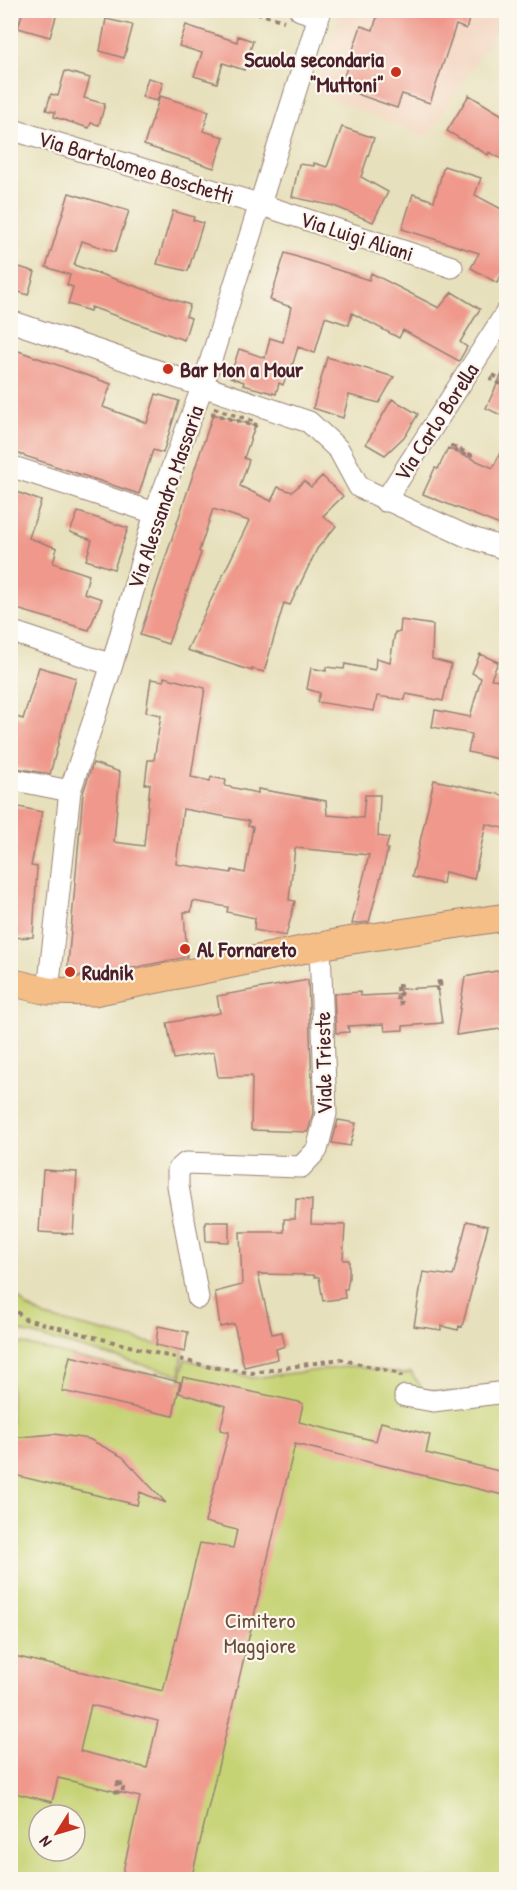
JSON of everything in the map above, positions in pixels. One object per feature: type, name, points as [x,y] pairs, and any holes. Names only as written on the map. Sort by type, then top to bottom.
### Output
[{"type":"main road","points":[[10,982],[48,991],[94,992],[320,947],[507,917]]},
{"type":"street","name":"Via Alessandro Massaria","points":[[48,991],[70,791],[112,665],[155,513],[203,385],[261,205],[313,12]]},
{"type":"street","name":"Via Bartolomeo Boschetti","points":[[10,129],[261,205]]},
{"type":"street","name":"Via Luigi Aliani","points":[[261,205],[452,267]]},
{"type":"street","name":"Via Carlo Borella","points":[[385,501],[507,313]]},
{"type":"street","points":[[10,321],[309,422],[339,450],[359,488],[466,536],[507,549]]},
{"type":"street","points":[[10,466],[155,513]]},
{"type":"street","points":[[10,631],[112,665]]},
{"type":"street","points":[[10,779],[70,791]]},
{"type":"street","name":"Viale Trieste","points":[[198,1298],[178,1186],[178,1170],[186,1163],[301,1167],[317,1150],[326,1114],[320,947]]},
{"type":"street","points":[[405,1396],[433,1401],[507,1392]]},
{"type":"path","points":[[10,1306],[25,1319],[210,1368],[253,1373],[340,1359],[400,1374],[405,1396]]},
{"type":"shaded area","name":"Scuola secondaria \"Muttoni\"","points":[[342,11],[506,11],[506,15],[427,136],[312,91]]},
{"type":"green space","points":[[11,1290],[27,1307],[45,1317],[183,1351],[180,1375],[19,1331],[11,1323]]},
{"type":"green space","name":"Cimitero Maggiore","points":[[11,1341],[180,1382],[185,1359],[252,1378],[353,1366],[405,1374],[411,1372],[423,1390],[506,1397],[506,1879],[11,1880]]},
{"type":"building","points":[[23,10],[58,10],[50,37],[18,28]]},
{"type":"building","points":[[379,10],[472,10],[466,29],[456,25],[430,103],[402,94],[397,108],[340,88],[361,26],[373,30]]},
{"type":"building","points":[[106,19],[133,25],[124,58],[100,51]]},
{"type":"building","points":[[186,25],[237,42],[238,36],[253,41],[244,70],[223,63],[217,83],[194,76],[202,53],[179,46]]},
{"type":"building","points":[[65,71],[90,78],[84,98],[105,104],[99,125],[91,123],[89,128],[54,117],[55,112],[46,110],[51,94],[58,96]]},
{"type":"building","points":[[148,78],[163,82],[157,101],[142,97]]},
{"type":"building","points":[[469,95],[507,118],[507,162],[489,152],[488,155],[447,131]]},
{"type":"building","points":[[160,96],[209,111],[203,131],[224,137],[214,168],[144,145]]},
{"type":"building","points":[[342,127],[374,138],[361,177],[388,192],[373,222],[334,206],[292,197],[299,164],[314,166],[314,163],[327,167]]},
{"type":"building","points":[[444,166],[481,178],[475,195],[507,212],[507,265],[497,283],[471,268],[479,253],[402,229],[413,194],[434,201]]},
{"type":"building","points":[[69,193],[129,211],[115,252],[82,241],[74,265],[190,305],[186,316],[191,318],[184,340],[91,307],[90,311],[68,304],[73,287],[67,285],[70,275],[46,267]]},
{"type":"building","points":[[173,211],[194,217],[193,220],[203,223],[188,271],[157,264]]},
{"type":"building","points":[[285,253],[369,280],[371,273],[439,308],[452,292],[480,309],[460,342],[467,347],[459,361],[403,330],[399,338],[352,313],[349,325],[325,317],[315,353],[298,347],[289,376],[287,374],[283,385],[279,383],[276,394],[243,385],[244,382],[230,377],[239,349],[265,358],[270,338],[283,342],[291,307],[270,300]]},
{"type":"building","points":[[10,264],[35,272],[28,295],[10,289]]},
{"type":"building","points":[[10,348],[111,384],[103,407],[147,423],[156,394],[179,401],[163,453],[153,450],[139,494],[10,451]]},
{"type":"building","points":[[327,357],[394,377],[379,403],[349,395],[343,418],[313,408]]},
{"type":"building","points":[[507,363],[507,418],[486,408]]},
{"type":"building","points":[[392,399],[418,414],[406,435],[385,455],[366,444]]},
{"type":"building","points":[[213,414],[255,426],[244,458],[249,460],[240,486],[271,501],[278,487],[292,492],[304,481],[311,487],[322,476],[343,496],[323,516],[336,526],[317,549],[290,605],[284,603],[264,672],[252,669],[252,671],[187,650],[249,521],[213,509],[199,551],[201,553],[168,644],[140,635]]},
{"type":"building","points":[[507,438],[507,528],[423,494],[435,468],[438,469],[448,448],[493,468]]},
{"type":"building","points":[[14,491],[41,501],[29,538],[57,548],[53,563],[89,575],[84,593],[102,599],[89,630],[10,607],[10,504]]},
{"type":"building","points":[[78,512],[128,528],[114,569],[86,560],[92,540],[70,532]]},
{"type":"building","points":[[401,620],[433,625],[432,659],[451,664],[443,701],[406,694],[405,700],[377,696],[374,711],[317,702],[320,693],[307,689],[311,668],[326,671],[326,667],[344,669],[345,664],[375,670],[376,658],[390,662],[395,632],[400,632]]},
{"type":"building","points":[[480,654],[498,662],[491,679],[507,681],[507,761],[468,752],[472,734],[432,727],[435,710],[470,717],[481,678],[472,673]]},
{"type":"building","points":[[39,667],[76,678],[50,774],[10,767],[10,715],[23,719]]},
{"type":"building","points":[[164,677],[205,688],[191,777],[210,781],[211,777],[226,780],[225,786],[258,793],[258,789],[326,801],[327,815],[363,818],[365,795],[380,795],[378,836],[389,838],[369,922],[352,924],[369,855],[295,848],[289,900],[295,901],[286,936],[254,930],[255,918],[227,912],[228,907],[193,901],[191,912],[184,912],[187,957],[93,976],[67,976],[83,793],[93,763],[120,772],[114,842],[144,846],[150,784],[145,784],[148,760],[154,760],[161,715],[146,712],[151,679],[164,681]],"holes":[[[183,809],[249,821],[248,826],[253,827],[245,873],[232,870],[231,873],[176,864]]]},
{"type":"building","points":[[434,780],[507,796],[507,829],[486,824],[474,879],[445,872],[443,884],[412,877]]},
{"type":"building","points":[[10,805],[42,812],[31,866],[37,867],[33,937],[10,938]]},
{"type":"building","points":[[507,969],[507,1028],[456,1035],[465,977]]},
{"type":"building","points":[[308,980],[313,1113],[308,1132],[251,1130],[252,1076],[218,1077],[214,1052],[174,1059],[167,1023],[220,1013],[217,996]]},
{"type":"building","points":[[437,987],[442,1023],[403,1026],[403,1030],[385,1031],[384,1024],[348,1026],[349,1032],[336,1033],[334,994],[360,992],[361,996],[400,994],[400,989]]},
{"type":"building","points":[[338,1120],[356,1123],[350,1146],[332,1143]]},
{"type":"building","points":[[43,1170],[77,1172],[73,1234],[39,1232]]},
{"type":"building","points":[[296,1199],[312,1200],[311,1224],[345,1225],[343,1260],[349,1260],[349,1277],[347,1289],[344,1289],[345,1298],[323,1301],[319,1277],[314,1277],[314,1275],[258,1274],[272,1334],[282,1332],[285,1346],[276,1349],[278,1359],[244,1367],[234,1324],[220,1327],[215,1292],[242,1285],[240,1232],[284,1232],[284,1219],[295,1219]]},
{"type":"building","points":[[467,1221],[488,1226],[462,1327],[459,1326],[458,1330],[441,1326],[441,1330],[414,1326],[423,1272],[453,1276]]},
{"type":"building","points":[[205,1222],[229,1222],[229,1242],[206,1241]]},
{"type":"building","points":[[158,1326],[188,1332],[185,1352],[156,1345]]},
{"type":"building","points":[[70,1356],[180,1382],[173,1416],[62,1391]]},
{"type":"building","points":[[183,1377],[299,1402],[303,1404],[299,1422],[376,1441],[381,1422],[430,1435],[426,1453],[507,1473],[507,1496],[295,1444],[191,1880],[121,1880],[140,1797],[58,1778],[52,1802],[10,1792],[10,1655],[163,1691],[200,1543],[233,1548],[237,1530],[205,1522],[229,1432],[220,1430],[226,1406],[179,1393]],"holes":[[[91,1705],[158,1721],[147,1768],[80,1751]]]},
{"type":"building","points":[[54,1434],[89,1439],[123,1457],[166,1503],[140,1492],[137,1505],[10,1474],[10,1438]]},
{"type":"place","name":"Scuola secondaria \"Muttoni\"","points":[[396,72]]},
{"type":"place","name":"Bar Mon a Mour","points":[[168,369]]},
{"type":"place","name":"Al Fornareto","points":[[185,949]]},
{"type":"place","name":"Rudnik","points":[[70,972]]}]
